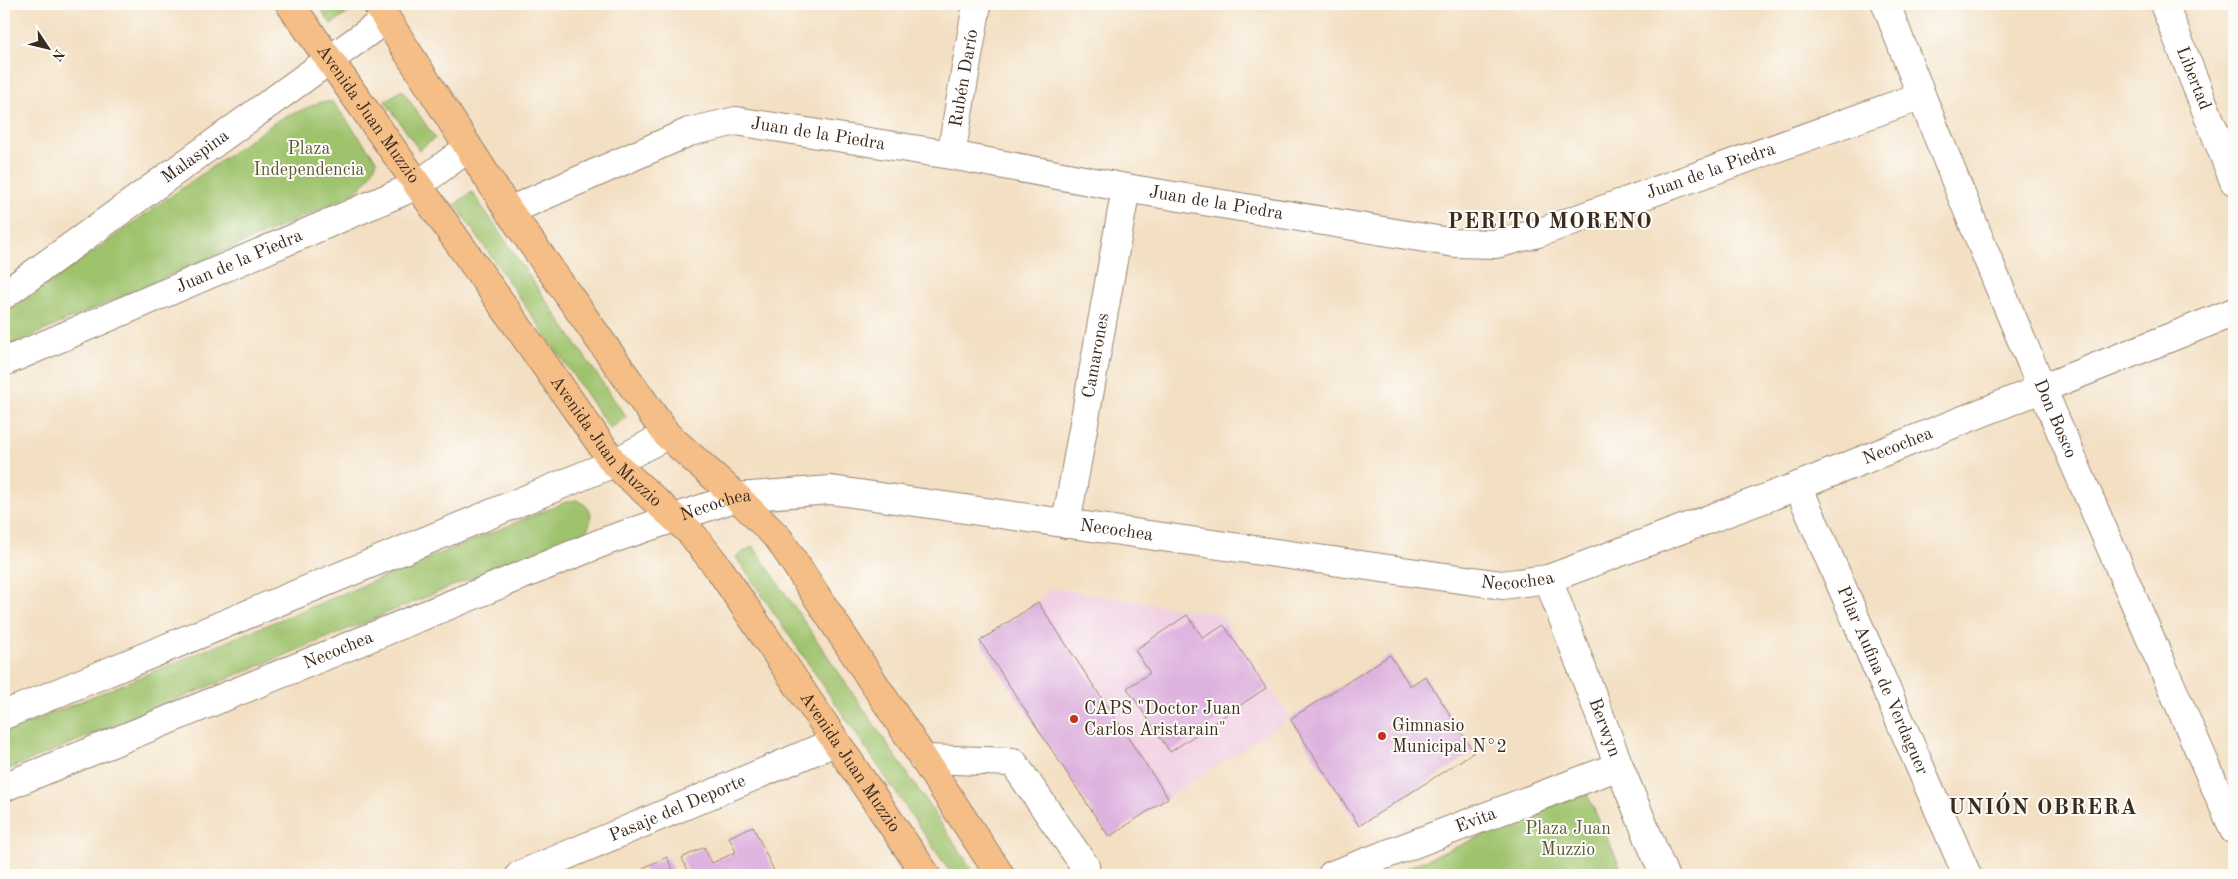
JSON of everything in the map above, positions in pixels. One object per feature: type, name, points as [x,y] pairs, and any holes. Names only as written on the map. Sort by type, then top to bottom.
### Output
[{"type":"main road","name":"Avenida Juan Muzzio","points":[[290,4],[614,462],[691,533],[720,570],[926,875]]},
{"type":"main road","points":[[381,11],[509,211],[667,435],[737,497],[779,539],[1000,875]]},
{"type":"street","name":"Rubén Darío","points":[[951,154],[977,4]]},
{"type":"street","name":"Don Bosco","points":[[1886,4],[1921,96],[2042,388],[2234,830]]},
{"type":"street","name":"Libertad","points":[[2164,4],[2234,181]]},
{"type":"street","name":"Malaspina","points":[[4,294],[330,58],[381,11]]},
{"type":"street","name":"Juan de la Piedra","points":[[509,211],[690,132],[736,121],[951,154],[1126,188],[1455,243],[1496,244],[1547,229],[1921,96]]},
{"type":"street","name":"Juan de la Piedra","points":[[4,362],[418,185],[468,148]]},
{"type":"street","name":"Camarones","points":[[1066,524],[1126,188]]},
{"type":"street","name":"Necochea","points":[[4,787],[606,541],[737,497],[831,490],[1502,585],[1548,579],[1798,486],[2234,312]]},
{"type":"street","points":[[4,715],[614,462],[667,435]]},
{"type":"street","name":"Pilar Aufina de Verdaguer","points":[[1798,486],[1967,875]]},
{"type":"street","name":"Berwyn","points":[[1548,579],[1619,766],[1664,875]]},
{"type":"street","name":"Pasaje del Deporte","points":[[520,875],[836,742]]},
{"type":"street","points":[[923,759],[1013,762],[1085,866],[1081,875]]},
{"type":"street","name":"Evita","points":[[1332,875],[1619,766]]},
{"type":"shaded area","points":[[1051,588],[1221,615],[1290,718],[1168,798],[1038,602]]},
{"type":"green space","points":[[317,4],[342,4],[348,13],[331,24]]},
{"type":"green space","points":[[402,90],[435,138],[419,150],[385,101]]},
{"type":"green space","name":"Plaza Independencia","points":[[321,102],[333,102],[377,161],[367,179],[357,190],[325,207],[4,348],[4,315],[278,120]]},
{"type":"green space","points":[[472,192],[626,417],[610,429],[455,204]]},
{"type":"green space","points":[[576,500],[586,505],[589,509],[591,517],[586,531],[4,771],[4,733],[566,502]]},
{"type":"green space","points":[[753,546],[976,875],[952,875],[736,557]]},
{"type":"green space","name":"Plaza Juan Muzzio","points":[[1586,792],[1624,875],[1390,875]]},
{"type":"building","name":"CAPS \"Doctor Juan Carlos Aristarain\"","points":[[1038,602],[1168,798],[1109,837],[980,641]]},
{"type":"building","points":[[1187,615],[1203,638],[1224,625],[1266,688],[1170,752],[1127,688],[1150,673],[1135,650]]},
{"type":"building","name":"Gimnasio Municipal N°2","points":[[1390,655],[1410,686],[1425,676],[1474,752],[1359,826],[1290,719]]},
{"type":"building","points":[[753,826],[775,873],[769,875],[690,875],[682,858],[704,847],[712,863],[736,852],[729,837]]},
{"type":"building","points":[[667,857],[675,875],[647,875],[643,868]]},
{"type":"place","name":"CAPS \"Doctor Juan Carlos Aristarain\"","points":[[1074,719]]},
{"type":"place","name":"Gimnasio Municipal N°2","points":[[1382,736]]},
{"type":"district","name":"PERITO MORENO","points":[[1550,222]]},
{"type":"district","name":"UNIÓN OBRERA","points":[[2043,808]]}]
